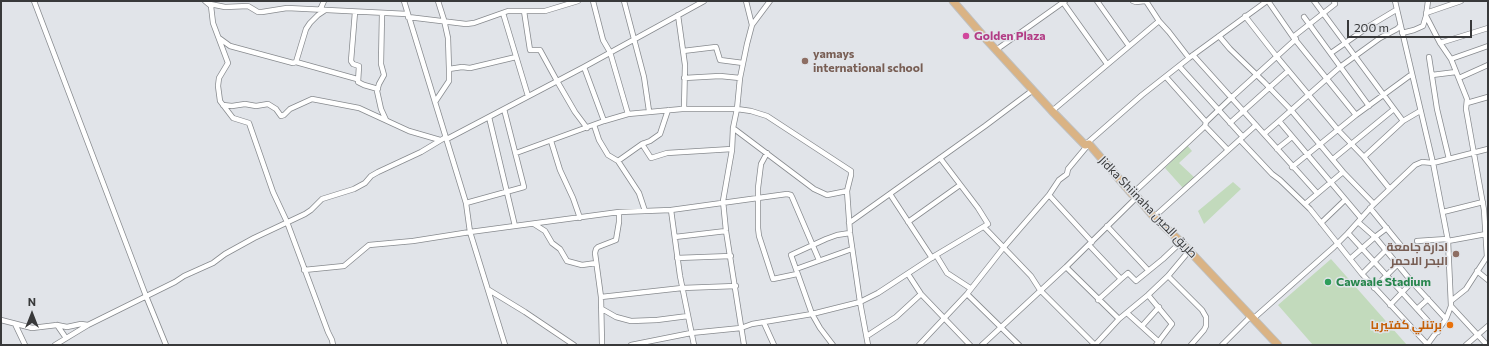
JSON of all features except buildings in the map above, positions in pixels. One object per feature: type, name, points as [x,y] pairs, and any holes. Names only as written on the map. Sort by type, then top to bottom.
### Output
[{"type":"main road","name":"Jidka Shiinaha طريق الصين","points":[[954,1],[996,50],[1052,111],[1087,144],[1134,196],[1181,242],[1278,345]]},
{"type":"street","points":[[34,1],[166,345]]},
{"type":"street","points":[[205,1],[210,4],[226,7],[248,6],[258,12],[288,8],[382,13],[408,15],[460,23],[474,23],[515,10],[545,11],[578,1]]},
{"type":"street","points":[[320,10],[324,1]]},
{"type":"street","points":[[404,1],[466,203],[470,232],[505,345]]},
{"type":"street","points":[[435,102],[449,81],[448,38],[438,1]]},
{"type":"street","points":[[592,1],[604,40],[610,52],[628,114]]},
{"type":"street","points":[[624,1],[644,77],[649,111]]},
{"type":"street","points":[[54,345],[88,325],[175,282],[184,276],[213,263],[225,254],[311,210],[322,199],[354,189],[365,183],[371,176],[378,172],[489,117],[704,1]]},
{"type":"street","points":[[746,1],[752,24]]},
{"type":"street","points":[[744,345],[736,286],[726,231],[723,201],[732,148],[733,128],[737,109],[740,78],[752,24],[770,1]]},
{"type":"street","points":[[996,50],[1064,1],[1107,64]]},
{"type":"street","points":[[1097,1],[1129,46]]},
{"type":"street","points":[[1133,1],[1145,1],[1159,21],[1317,193]]},
{"type":"street","points":[[926,345],[921,343],[967,294],[970,288],[1049,195],[1059,180],[1067,174],[1068,169],[1087,144],[1142,95],[1191,56],[1267,1],[1294,38],[1356,115]]},
{"type":"street","points":[[1314,1],[1403,121]]},
{"type":"street","points":[[982,345],[1090,244],[1134,196],[1231,98],[1277,57],[1294,38],[1335,4],[1334,1]]},
{"type":"street","points":[[1179,66],[1230,123],[1241,139],[1272,174],[1305,204],[1374,288],[1428,345],[1446,319],[1451,306],[1448,240],[1433,163],[1395,1]]},
{"type":"street","points":[[1402,33],[1421,28],[1423,26],[1428,1]]},
{"type":"street","points":[[1426,15],[1460,1]]},
{"type":"street","points":[[210,4],[212,9],[213,24],[228,63],[219,78],[218,86],[220,101],[233,118],[249,123],[333,345]]},
{"type":"street","points":[[1331,53],[1345,42],[1396,10]]},
{"type":"street","points":[[296,62],[304,35],[310,24],[318,15],[326,11]]},
{"type":"street","points":[[524,11],[530,50],[540,50],[557,81],[587,128]]},
{"type":"street","points":[[355,12],[352,61],[353,64],[359,66],[357,79]]},
{"type":"street","points":[[382,13],[381,64],[384,75],[378,84],[378,89],[381,109],[386,121]]},
{"type":"street","points":[[503,13],[528,96]]},
{"type":"street","points":[[678,15],[685,65],[684,109]]},
{"type":"street","points":[[1426,15],[1440,44],[1451,59],[1467,99],[1466,109],[1473,153],[1485,204],[1487,256],[1466,288],[1451,301]]},
{"type":"street","points":[[1245,16],[1288,71],[1389,188]]},
{"type":"street","points":[[1304,16],[1369,106]]},
{"type":"street","points":[[1052,111],[1159,21]]},
{"type":"street","points":[[1264,134],[1340,67],[1400,26]]},
{"type":"street","points":[[1440,44],[1488,28]]},
{"type":"street","points":[[1219,36],[1291,110],[1343,172],[1374,204]]},
{"type":"street","points":[[219,38],[230,46],[357,79],[360,83],[378,89]]},
{"type":"street","points":[[1451,59],[1488,46]]},
{"type":"street","points":[[683,51],[697,48],[716,47],[720,60],[743,63]]},
{"type":"street","points":[[449,69],[462,67],[470,68],[516,57]]},
{"type":"street","points":[[1428,57],[1437,109],[1449,159]]},
{"type":"street","points":[[1459,78],[1488,65]]},
{"type":"street","points":[[584,67],[604,121]]},
{"type":"street","points":[[1230,123],[1288,71]]},
{"type":"street","points":[[1432,75],[1456,72]]},
{"type":"street","points":[[1292,166],[1383,94],[1412,74]]},
{"type":"street","points":[[684,78],[720,76],[740,78]]},
{"type":"street","points":[[1166,76],[1228,150]]},
{"type":"street","points":[[849,223],[1033,90]]},
{"type":"street","points":[[1467,103],[1488,97]]},
{"type":"street","points":[[223,105],[232,106],[245,104],[256,106],[268,104],[276,109],[281,116],[290,109],[312,99],[354,107],[409,130],[440,140]]},
{"type":"street","points":[[466,203],[523,188],[524,186],[504,109]]},
{"type":"street","points":[[516,153],[604,121],[628,114],[684,109],[737,109],[751,111],[767,116],[850,172],[851,175],[847,191],[850,233],[868,345]]},
{"type":"street","points":[[1333,159],[1394,109]]},
{"type":"street","points":[[618,161],[642,144],[650,141],[660,134],[668,110]]},
{"type":"street","points":[[1364,158],[1403,121],[1420,111]]},
{"type":"street","points":[[489,117],[515,226]]},
{"type":"street","points":[[1279,121],[1306,155],[1346,200],[1359,220],[1446,319]]},
{"type":"street","points":[[594,125],[599,140],[608,155],[618,161],[638,193],[645,211]]},
{"type":"street","points":[[1154,217],[1256,125]]},
{"type":"street","points":[[733,128],[814,189],[827,196],[847,191]]},
{"type":"street","points":[[1277,149],[1292,137]]},
{"type":"street","points":[[551,141],[560,170],[573,198],[580,218]]},
{"type":"street","points":[[642,144],[649,156],[653,158],[667,153],[732,148]]},
{"type":"street","points":[[1222,345],[1348,234],[1389,188],[1418,163],[1433,163],[1488,149]]},
{"type":"street","points":[[767,153],[760,164],[758,228],[773,279],[797,271],[819,260],[852,249]]},
{"type":"street","points":[[631,345],[691,333],[741,328],[752,324],[812,314],[860,302],[908,274],[988,224],[978,208],[940,158]]},
{"type":"street","points":[[1305,204],[1343,172]]},
{"type":"street","points":[[908,222],[960,185]]},
{"type":"street","points":[[304,270],[344,266],[369,245],[413,241],[619,212],[671,210],[723,201],[787,194],[791,195],[819,260]]},
{"type":"street","points":[[890,194],[908,222],[947,273],[970,288]]},
{"type":"street","points":[[1049,195],[1121,279]]},
{"type":"street","points":[[1321,223],[1346,200]]},
{"type":"street","points":[[1443,212],[1485,204]]},
{"type":"street","points":[[1370,208],[1402,248]]},
{"type":"street","points":[[671,210],[682,288],[694,345]]},
{"type":"street","points":[[602,345],[602,309],[596,264],[596,249],[616,240],[619,212]]},
{"type":"street","points":[[534,224],[545,231],[552,243],[560,249],[567,261],[582,265],[596,264]]},
{"type":"street","points":[[1107,226],[1148,270]]},
{"type":"street","points":[[984,227],[1031,276],[1040,290],[1095,345],[1119,319],[1168,276],[1189,251]]},
{"type":"street","points":[[1350,259],[1361,248],[1387,228]]},
{"type":"street","points":[[675,237],[726,231]]},
{"type":"street","points":[[833,345],[820,328],[812,314],[792,254],[837,235],[850,233]]},
{"type":"street","points":[[1348,234],[1438,332]]},
{"type":"street","points":[[1417,241],[1448,240],[1486,234]]},
{"type":"street","points":[[1098,300],[1128,273],[1136,281],[1181,242]]},
{"type":"street","points":[[1362,274],[1386,250]]},
{"type":"street","points":[[677,258],[731,256]]},
{"type":"street","points":[[1374,288],[1398,264]]},
{"type":"street","points":[[1066,267],[1119,319]]},
{"type":"street","points":[[1477,271],[1488,280]]},
{"type":"street","points":[[908,274],[921,294],[970,345]]},
{"type":"street","points":[[1168,276],[1202,310],[1206,317],[1206,326],[1204,330],[1191,345]]},
{"type":"street","points":[[1390,305],[1412,282]]},
{"type":"street","points":[[601,297],[682,288],[736,286]]},
{"type":"street","points":[[489,290],[574,345]]},
{"type":"street","points":[[867,336],[896,317],[921,294]]},
{"type":"street","points":[[967,294],[1019,345]]},
{"type":"street","points":[[1127,313],[1142,326],[1157,344],[1172,324],[1148,295]]},
{"type":"street","points":[[1417,309],[1428,299]]},
{"type":"street","points":[[1451,306],[1487,345]]},
{"type":"street","points":[[1142,326],[1159,307]]},
{"type":"street","points":[[602,309],[616,317],[631,321],[657,320],[688,316]]},
{"type":"street","points":[[1,320],[32,328],[58,325],[67,327],[81,324],[88,325]]},
{"type":"street","points":[[764,323],[774,345]]},
{"type":"street","points":[[15,324],[25,345]]},
{"type":"street","points":[[58,325],[66,338]]},
{"type":"street","points":[[1466,345],[1488,326]]},
{"type":"green space","points":[[1187,145],[1192,151],[1179,163],[1195,178],[1183,188],[1165,168]]},
{"type":"green space","points":[[1233,182],[1241,189],[1204,224],[1198,211]]},
{"type":"green space","name":"Cawaale Stadium","points":[[1331,259],[1407,345],[1313,345],[1278,305]]},
{"type":"place","name":"Golden Plaza","points":[[966,36]]},
{"type":"place","name":"yamays international school","points":[[805,61]]},
{"type":"place","name":"ادارة جامعة البحر الاحمر","points":[[1456,254]]},
{"type":"place","name":"Cawaale Stadium","points":[[1328,282]]},
{"type":"place","name":"برتنلي كفتيريا","points":[[1450,325]]}]
